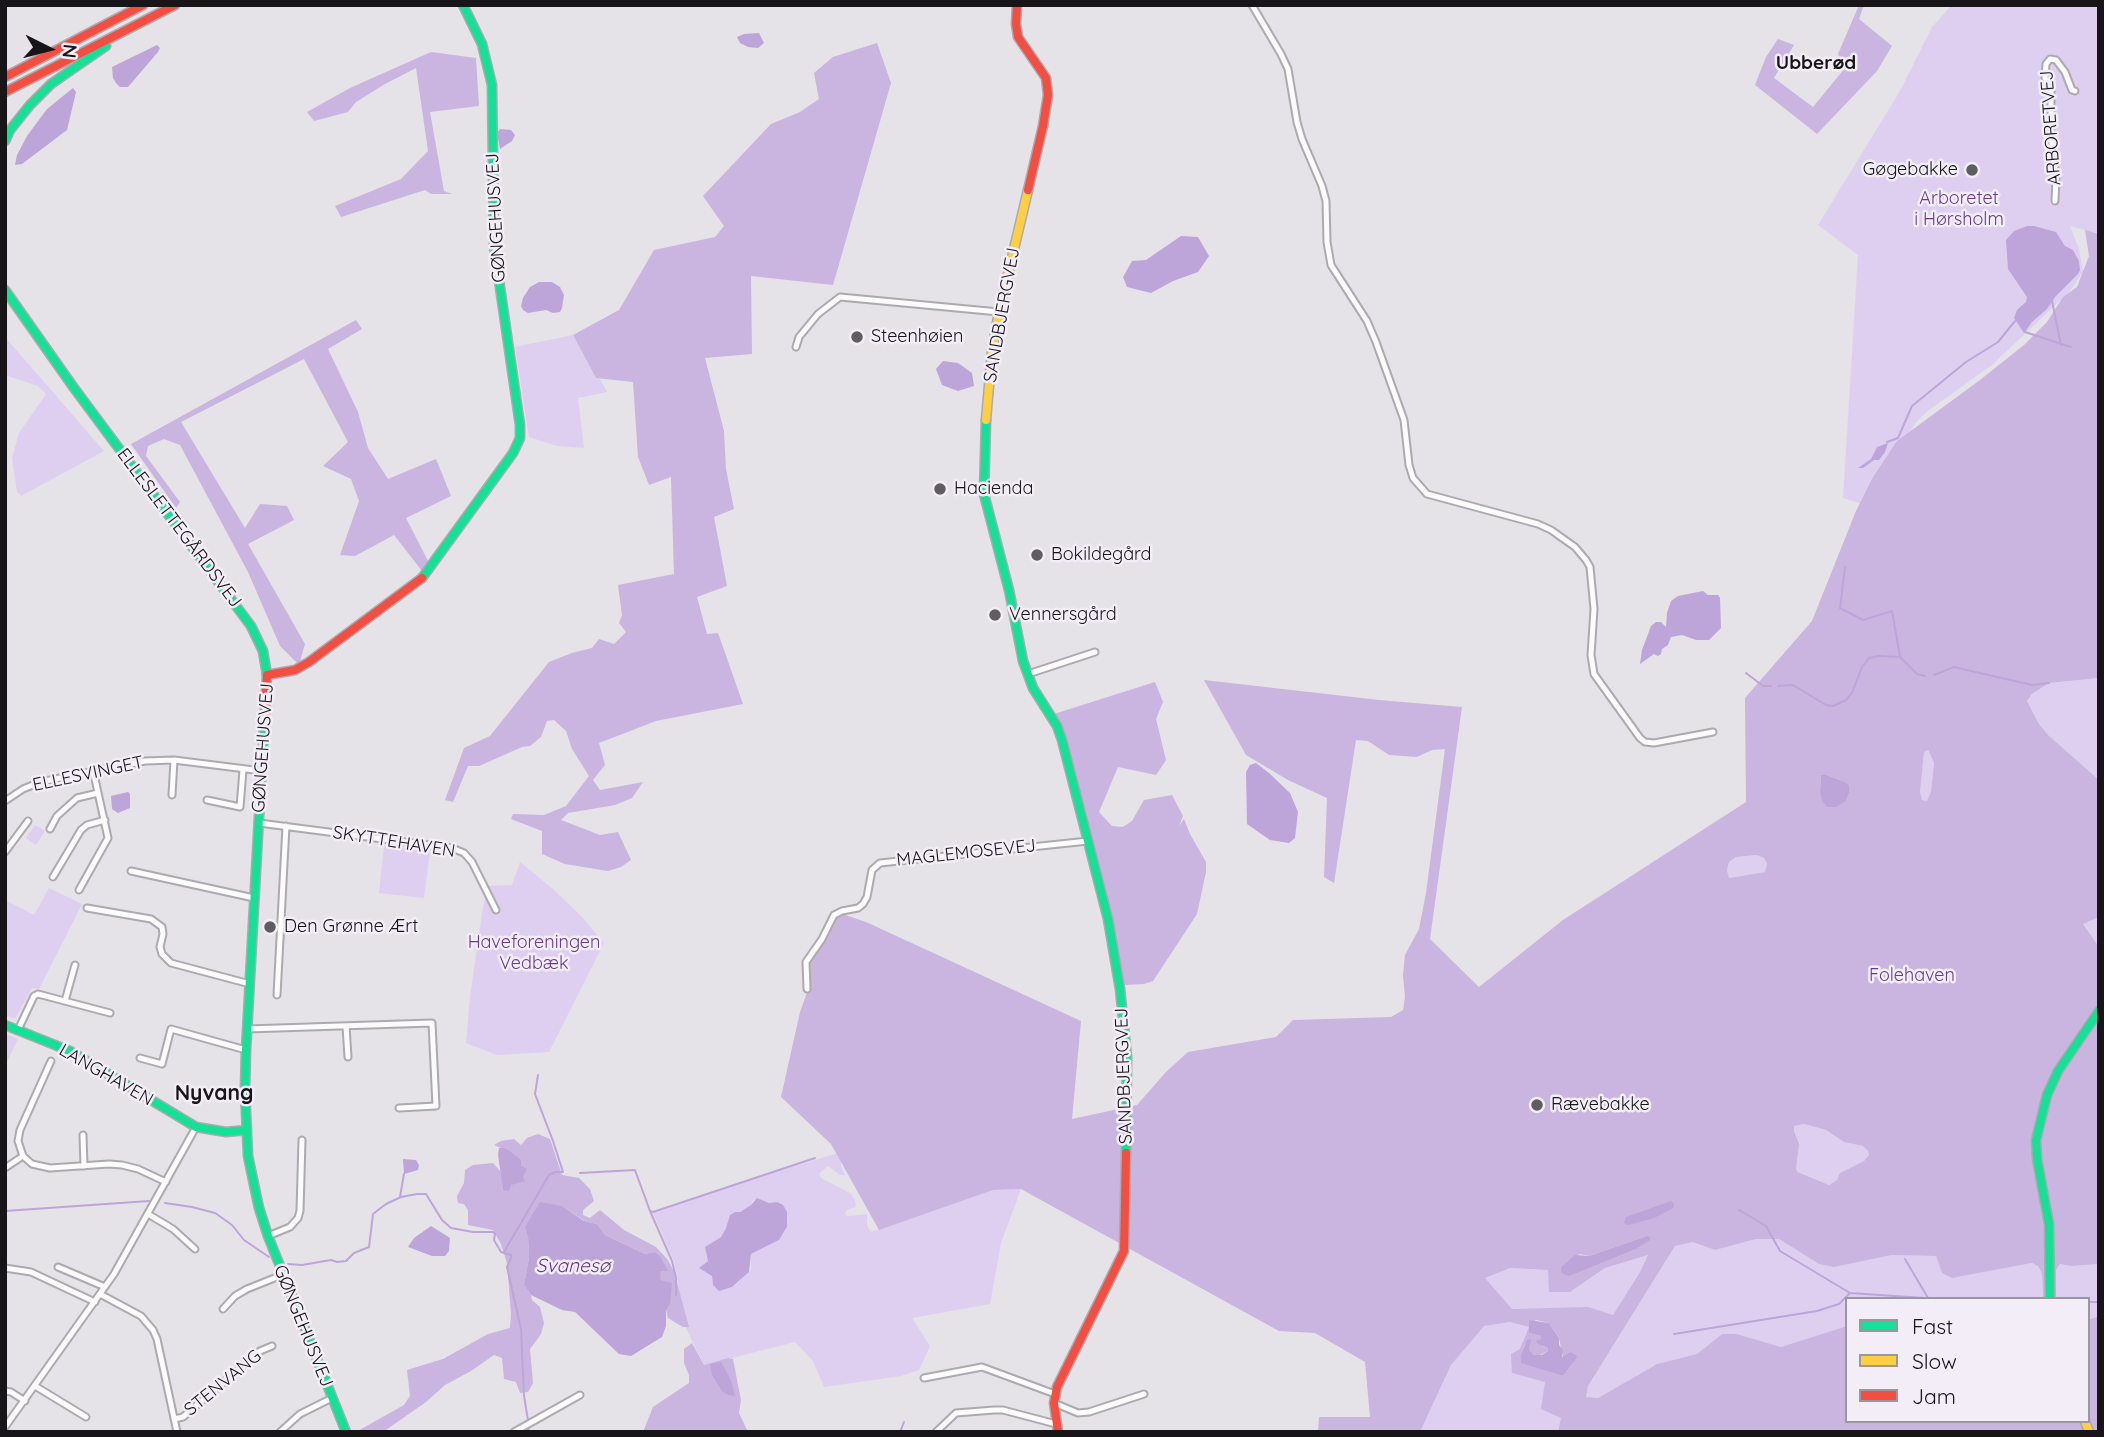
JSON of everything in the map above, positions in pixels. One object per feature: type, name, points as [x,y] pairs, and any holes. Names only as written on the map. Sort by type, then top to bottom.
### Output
[{"type":"main road","points":[[5,77],[144,5]]},
{"type":"main road","points":[[5,92],[175,5]]},
{"type":"main road","name":"GØNGEHUSVEJ","points":[[346,1432],[268,1236],[253,1182],[247,1130],[246,1050],[267,675],[286,672],[309,662],[424,576],[513,453],[520,438],[494,246],[492,85],[482,44],[463,5]]},
{"type":"main road","name":"SANDBJERGVEJ","points":[[1017,5],[1018,37],[1046,78],[1048,95],[992,351],[987,398],[984,494],[1027,674],[1057,726],[1062,740],[1108,919],[1122,1002],[1128,1098],[1124,1251],[1054,1398]]},
{"type":"main road","points":[[5,141],[10,130],[30,105],[51,84],[141,23]]},
{"type":"main road","points":[[5,282],[35,331]]},
{"type":"main road","points":[[5,290],[74,388]]},
{"type":"main road","points":[[5,301],[74,388]]},
{"type":"main road","name":"ELLESLETTEGÅRDSVEJ","points":[[74,388],[251,626],[263,651],[267,675]]},
{"type":"main road","points":[[2049,1297],[2049,1224],[2037,1159],[2038,1130],[2047,1096],[2058,1071],[2099,1011]]},
{"type":"main road","name":"LANGHAVEN","points":[[5,1025],[87,1060],[196,1126],[212,1130],[247,1130]]},
{"type":"main road","points":[[1054,1398],[1057,1428]]},
{"type":"street","points":[[1252,5],[1288,69],[1302,139],[1326,201],[1327,242],[1331,265],[1367,321],[1376,342],[1404,420],[1413,478],[1427,494],[1544,527],[1565,539],[1586,560],[1590,567],[1594,609],[1591,664],[1594,674],[1640,738],[1654,743],[1713,732]]},
{"type":"street","name":"ARBORETVEJ","points":[[2055,201],[2051,88],[2045,78],[2048,60],[2056,60],[2075,91]]},
{"type":"street","points":[[796,347],[799,337],[818,314],[840,297],[999,312]]},
{"type":"street","points":[[1027,674],[1095,652]]},
{"type":"street","points":[[172,795],[174,760]]},
{"type":"street","name":"ELLESVINGET","points":[[5,801],[40,782],[145,761],[174,760],[262,771]]},
{"type":"street","points":[[79,890],[108,838],[93,770]]},
{"type":"street","points":[[207,800],[240,807],[243,770]]},
{"type":"street","points":[[50,830],[57,816],[77,798],[98,793]]},
{"type":"street","points":[[53,877],[81,830],[87,825],[105,820]]},
{"type":"street","name":"ELLESVINGET","points":[[5,852],[28,821]]},
{"type":"street","name":"SKYTTEHAVEN","points":[[259,823],[452,848],[464,853],[472,862],[496,910]]},
{"type":"street","points":[[277,995],[285,826]]},
{"type":"street","name":"MAGLEMOSEVEJ","points":[[807,989],[806,962],[834,915],[863,904],[872,870],[880,863],[1088,841]]},
{"type":"street","points":[[131,871],[254,898]]},
{"type":"street","points":[[87,908],[151,919],[162,927],[160,947],[170,963],[250,984]]},
{"type":"street","points":[[65,1001],[75,965]]},
{"type":"street","points":[[18,1030],[34,996],[38,995],[110,1013]]},
{"type":"street","points":[[247,1029],[432,1023],[436,1106],[399,1108]]},
{"type":"street","points":[[346,1026],[348,1057]]},
{"type":"street","points":[[140,1058],[162,1064],[171,1029],[246,1050]]},
{"type":"street","points":[[51,1061],[20,1130],[18,1140],[23,1156],[39,1167],[109,1164],[129,1166],[166,1182]]},
{"type":"street","points":[[13,1432],[5,1427],[105,1287],[196,1126]]},
{"type":"street","points":[[83,1135],[85,1166]]},
{"type":"street","points":[[268,1236],[290,1227],[298,1218],[302,1140]]},
{"type":"street","points":[[5,1168],[23,1156]]},
{"type":"street","points":[[148,1214],[173,1229],[195,1249]]},
{"type":"street","points":[[58,1267],[105,1287]]},
{"type":"street","points":[[5,1268],[31,1272],[94,1302]]},
{"type":"street","points":[[222,1309],[247,1289],[282,1275]]},
{"type":"street","points":[[100,1294],[141,1317],[153,1330],[177,1432]]},
{"type":"street","name":"STENVANG","points":[[174,1419],[183,1417],[260,1351],[272,1346]]},
{"type":"street","points":[[924,1378],[982,1367],[1028,1385],[1078,1413],[1144,1394]]},
{"type":"street","points":[[35,1386],[86,1417]]},
{"type":"street","points":[[5,1391],[25,1401]]},
{"type":"street","points":[[514,1432],[580,1395]]},
{"type":"street","points":[[280,1432],[300,1414],[332,1398]]},
{"type":"street","points":[[936,1432],[956,1413],[994,1410],[1003,1410],[1057,1428]]},
{"type":"green space","points":[[1859,5],[1864,5],[1859,19],[1892,46],[1877,71],[1817,134],[1755,85],[1766,57],[1778,39],[1794,45],[1774,78],[1813,107],[1845,68],[1838,54]]},
{"type":"green space","name":"Arboretet i Hørsholm","points":[[1952,5],[2099,5],[2099,234],[2070,226],[2079,249],[2083,272],[2070,291],[1992,365],[1916,422],[1866,505],[1843,498],[1858,255],[1818,225],[1900,91],[1932,27]]},
{"type":"green space","points":[[877,43],[891,83],[833,285],[751,276],[752,354],[705,358],[724,431],[726,469],[734,509],[714,517],[727,586],[697,597],[707,634],[718,633],[743,704],[656,721],[599,743],[605,765],[593,780],[600,790],[643,782],[632,798],[615,805],[568,813],[561,820],[600,835],[618,832],[631,860],[608,871],[565,864],[542,854],[542,831],[511,819],[513,814],[544,815],[566,806],[589,776],[572,749],[566,731],[554,720],[547,721],[541,737],[530,746],[479,766],[468,766],[453,802],[445,800],[464,748],[490,736],[549,662],[592,648],[599,639],[614,644],[626,632],[619,623],[622,615],[618,585],[674,574],[671,477],[649,485],[638,457],[633,382],[596,378],[573,335],[619,310],[654,250],[715,237],[724,226],[703,196],[771,124],[800,112],[819,99],[814,73],[833,57]]},
{"type":"green space","points":[[431,52],[476,58],[479,106],[430,112],[444,191],[452,194],[431,194],[425,190],[341,217],[335,206],[401,179],[428,151],[416,68],[356,102],[348,112],[314,121],[307,112],[350,88]]},
{"type":"green space","name":"Folehaven","points":[[2085,230],[2099,234],[2099,678],[2049,683],[2032,694],[2027,701],[2048,735],[2099,780],[2099,917],[2083,924],[2099,947],[2099,1264],[2060,1264],[2056,1270],[2056,1297],[2043,1297],[2042,1274],[2038,1266],[2032,1263],[1952,1278],[1942,1273],[1936,1256],[1892,1255],[1834,1267],[1819,1264],[1779,1239],[1756,1239],[1715,1250],[1693,1242],[1675,1246],[1588,1386],[1586,1397],[1598,1398],[1657,1364],[1697,1354],[1722,1334],[1737,1334],[1781,1347],[1845,1327],[1845,1423],[2090,1423],[2090,1319],[2099,1316],[2099,1432],[1558,1432],[1561,1418],[1541,1409],[1545,1382],[1512,1373],[1511,1354],[1520,1349],[1529,1327],[1510,1322],[1484,1326],[1451,1365],[1420,1432],[1318,1432],[1319,1417],[1370,1417],[1365,1362],[1315,1333],[1279,1331],[1021,1189],[993,1190],[879,1230],[831,1144],[781,1097],[800,1012],[808,990],[808,963],[839,913],[866,922],[1081,1021],[1072,1119],[1137,1105],[1188,1052],[1276,1037],[1293,1020],[1391,1017],[1403,1010],[1405,955],[1419,929],[1426,893],[1445,749],[1432,750],[1417,757],[1389,755],[1368,741],[1356,740],[1334,883],[1324,877],[1327,798],[1288,780],[1246,755],[1204,680],[1462,707],[1430,939],[1479,987],[1563,920],[1746,802],[1745,698],[1812,621],[1856,511],[1873,477],[1897,441],[2024,345],[2047,322],[2063,297],[2077,287],[2089,256]],"holes":[[[1928,750],[1934,763],[1931,792],[1927,801],[1922,800],[1920,792],[1924,752]],[[1821,775],[1827,775],[1845,782],[1849,793],[1846,801],[1820,791]],[[1757,855],[1764,858],[1767,864],[1765,872],[1729,878],[1729,862],[1736,857]],[[1804,1124],[1826,1130],[1844,1142],[1863,1146],[1869,1155],[1864,1161],[1840,1173],[1837,1180],[1829,1185],[1796,1169],[1799,1144],[1794,1126]],[[1647,1236],[1634,1250],[1570,1276],[1561,1267],[1580,1254],[1589,1256]],[[1648,1255],[1613,1315],[1588,1307],[1512,1309],[1485,1278],[1510,1268],[1548,1270],[1549,1292],[1570,1292],[1605,1268]],[[1536,1320],[1549,1323],[1559,1338],[1563,1357],[1570,1352],[1573,1363],[1563,1376],[1521,1362],[1524,1345],[1530,1340],[1531,1353],[1538,1356],[1548,1351],[1548,1348],[1542,1346],[1541,1336],[1529,1333],[1530,1325]]]},
{"type":"green space","points":[[356,320],[362,329],[328,349],[358,412],[368,448],[388,479],[436,459],[451,496],[406,518],[429,563],[422,571],[394,535],[355,556],[340,555],[359,501],[351,479],[323,466],[348,442],[304,359],[181,422],[245,528],[260,504],[287,506],[294,520],[248,544],[305,644],[299,665],[280,646],[248,572],[180,445],[164,439],[148,446],[146,456],[180,502],[176,508],[131,444]]},
{"type":"green space","points":[[573,335],[596,378],[600,379],[607,392],[578,398],[584,448],[557,446],[529,437],[515,347]]},
{"type":"green space","points":[[5,337],[104,451],[21,496],[17,492],[12,458],[19,433],[46,394],[38,386],[5,375]]},
{"type":"green space","points":[[2099,678],[2099,780],[2048,735],[2027,701],[2032,694],[2049,683]]},
{"type":"green space","points":[[1155,682],[1163,702],[1156,719],[1166,760],[1156,775],[1118,767],[1099,812],[1112,826],[1123,827],[1132,821],[1144,800],[1172,795],[1183,816],[1179,826],[1184,819],[1206,862],[1206,872],[1197,914],[1153,981],[1124,985],[1105,887],[1061,724],[1054,714]]},
{"type":"green space","points":[[1927,749],[1934,763],[1931,793],[1927,801],[1922,800],[1920,792],[1924,752]]},
{"type":"green space","points":[[35,825],[45,831],[36,845],[26,838]]},
{"type":"green space","points":[[384,846],[430,851],[424,898],[379,893]]},
{"type":"green space","points":[[1757,855],[1764,858],[1767,864],[1765,872],[1729,878],[1729,862],[1736,857]]},
{"type":"green space","name":"Haveforeningen Vedbæk","points":[[520,862],[553,889],[604,943],[549,1052],[497,1055],[466,1043],[470,997],[488,886],[512,885]]},
{"type":"green space","points":[[49,888],[82,904],[39,989],[32,988],[15,1019],[5,1015],[5,900],[34,915]]},
{"type":"green space","points":[[2099,917],[2099,947],[2083,924]]},
{"type":"green space","points":[[5,1034],[18,1039],[5,1066]]},
{"type":"green space","points":[[1804,1124],[1826,1130],[1844,1142],[1863,1146],[1869,1156],[1840,1173],[1837,1180],[1829,1185],[1799,1172],[1796,1169],[1794,1126]]},
{"type":"green space","points":[[538,1134],[550,1139],[562,1175],[579,1178],[590,1189],[594,1201],[583,1210],[583,1215],[590,1218],[600,1210],[624,1230],[656,1247],[667,1259],[674,1271],[689,1327],[683,1327],[668,1318],[659,1280],[661,1271],[667,1271],[654,1252],[645,1254],[605,1235],[597,1224],[585,1221],[562,1206],[528,1236],[529,1258],[524,1285],[532,1300],[540,1307],[544,1323],[541,1334],[530,1349],[533,1383],[528,1392],[520,1393],[516,1382],[504,1379],[502,1358],[494,1355],[445,1385],[383,1432],[356,1432],[404,1405],[410,1396],[407,1370],[443,1359],[488,1334],[510,1328],[507,1263],[501,1244],[493,1230],[468,1225],[468,1210],[464,1204],[458,1203],[457,1196],[464,1183],[465,1170],[473,1165],[493,1163],[501,1172],[503,1190],[523,1177],[520,1160],[513,1153],[494,1145],[514,1139],[521,1145],[527,1138]]},
{"type":"green space","points":[[842,1152],[841,1166],[845,1175],[840,1175],[828,1166],[819,1174],[821,1178],[850,1193],[856,1207],[847,1210],[845,1214],[867,1214],[867,1226],[871,1232],[993,1190],[1021,1189],[1001,1243],[990,1304],[912,1318],[930,1346],[919,1370],[901,1376],[824,1387],[813,1361],[795,1342],[704,1365],[686,1328],[674,1261],[653,1213]],"holes":[[[753,1200],[777,1202],[787,1227],[783,1235],[779,1240],[751,1254],[751,1270],[735,1285],[713,1285],[712,1275],[703,1271],[709,1260],[705,1247],[721,1237],[730,1215],[751,1205]]]},
{"type":"green space","points":[[1756,1239],[1779,1239],[1819,1264],[1834,1267],[1892,1255],[1936,1256],[1942,1273],[1952,1278],[2032,1263],[2038,1266],[2042,1274],[2043,1297],[1845,1297],[1845,1327],[1781,1347],[1737,1334],[1722,1334],[1697,1354],[1657,1364],[1598,1398],[1586,1398],[1588,1386],[1675,1246],[1693,1242],[1715,1250]]},
{"type":"green space","points":[[1648,1255],[1613,1315],[1588,1308],[1512,1309],[1484,1278],[1510,1268],[1548,1270],[1570,1292],[1605,1268]]},
{"type":"green space","points":[[2060,1264],[2099,1264],[2099,1316],[2090,1319],[2090,1297],[2056,1297],[2056,1270]]},
{"type":"green space","points":[[1511,1322],[1529,1327],[1545,1382],[1561,1418],[1558,1432],[1420,1432],[1451,1365],[1484,1325]]},
{"type":"green space","points":[[692,1343],[704,1365],[733,1359],[741,1400],[739,1413],[748,1432],[643,1432],[653,1407],[689,1383],[684,1349]]},
{"type":"water","points":[[759,33],[764,43],[758,48],[740,43],[737,37],[744,34]]},
{"type":"water","points":[[157,45],[160,48],[158,52],[128,87],[120,87],[113,78],[112,67]]},
{"type":"water","points":[[73,88],[76,92],[67,130],[22,164],[15,165],[27,136],[47,109]]},
{"type":"water","points":[[500,129],[511,130],[515,135],[512,141],[500,149],[497,133]]},
{"type":"water","points":[[2027,226],[2056,232],[2065,246],[2073,250],[2080,270],[2024,333],[2014,318],[2027,297],[2008,269],[2006,240],[2014,231]]},
{"type":"water","points":[[1181,236],[1198,237],[1209,256],[1198,272],[1151,293],[1127,287],[1123,277],[1132,261],[1146,260]]},
{"type":"water","points":[[539,282],[552,282],[560,287],[564,295],[560,312],[546,310],[528,313],[523,310],[523,298],[530,287]]},
{"type":"water","points":[[943,361],[958,363],[972,373],[974,386],[958,391],[942,385],[936,369]]},
{"type":"water","points":[[1888,443],[1879,460],[1858,468],[1871,459],[1877,447]]},
{"type":"water","points":[[1703,591],[1720,598],[1721,628],[1709,640],[1696,640],[1682,635],[1671,637],[1661,654],[1654,654],[1640,664],[1651,626],[1661,622],[1666,627],[1671,601],[1678,596]]},
{"type":"water","points":[[1256,763],[1290,793],[1298,812],[1295,838],[1289,843],[1270,840],[1247,824],[1246,772],[1250,765]]},
{"type":"water","points":[[1821,775],[1845,782],[1849,786],[1846,801],[1836,807],[1827,807],[1820,791]]},
{"type":"water","points":[[128,792],[130,808],[118,813],[112,809],[111,796]]},
{"type":"water","points":[[499,1148],[513,1153],[521,1160],[521,1166],[527,1169],[523,1177],[525,1181],[511,1185],[509,1191],[503,1190]]},
{"type":"water","points":[[403,1159],[416,1160],[418,1170],[404,1174]]},
{"type":"water","points":[[757,1198],[783,1205],[787,1212],[787,1227],[779,1240],[751,1254],[749,1272],[732,1287],[719,1291],[713,1285],[712,1276],[699,1268],[708,1261],[705,1247],[721,1237],[730,1215],[740,1212]]},
{"type":"water","points":[[1671,1201],[1673,1208],[1654,1218],[1628,1225],[1624,1223],[1626,1217]]},
{"type":"water","name":"Svanesø","points":[[540,1202],[562,1206],[584,1221],[597,1224],[605,1235],[645,1254],[654,1252],[660,1256],[668,1271],[661,1271],[660,1280],[672,1283],[662,1337],[631,1356],[619,1354],[575,1312],[562,1310],[531,1295],[524,1285],[529,1258],[525,1227]]},
{"type":"water","points":[[431,1226],[450,1238],[449,1251],[445,1256],[432,1256],[408,1247],[414,1238]]},
{"type":"water","points":[[1647,1236],[1650,1240],[1634,1250],[1570,1276],[1561,1272],[1561,1267],[1575,1255],[1589,1256]]},
{"type":"water","points":[[1529,1320],[1549,1323],[1559,1338],[1562,1357],[1570,1352],[1576,1355],[1563,1376],[1521,1363],[1521,1354],[1527,1340],[1531,1339],[1529,1350],[1534,1355],[1542,1355],[1548,1351],[1548,1348],[1536,1341],[1541,1339],[1541,1336],[1529,1333]]},
{"type":"water","points":[[721,1362],[731,1380],[735,1396],[722,1391],[712,1375],[710,1364]]},
{"type":"waterway","points":[[2052,301],[2061,345]]},
{"type":"waterway","points":[[1887,442],[1898,438],[1912,406],[1966,362],[1998,342],[2015,321]]},
{"type":"waterway","points":[[2025,332],[2071,347]]},
{"type":"waterway","points":[[1845,567],[1840,608],[1863,620],[1892,611],[1900,657],[1917,674],[1925,676]]},
{"type":"waterway","points":[[1778,686],[1793,685],[1826,705],[1833,706],[1846,700],[1852,693],[1862,667],[1869,658],[1898,657]]},
{"type":"waterway","points":[[1934,675],[1954,667],[2032,685],[2049,683]]},
{"type":"waterway","points":[[1746,673],[1763,686],[1771,686]]},
{"type":"waterway","points":[[504,1252],[549,1175],[563,1172],[535,1094],[538,1075]]},
{"type":"waterway","points":[[580,1173],[635,1170],[650,1211],[653,1212],[815,1158]]},
{"type":"waterway","points":[[400,1197],[404,1174]]},
{"type":"waterway","points":[[288,1264],[346,1261],[354,1253],[369,1247],[373,1214],[401,1197],[417,1194],[426,1194],[442,1220],[451,1228],[493,1232],[501,1252],[511,1255],[507,1267],[521,1329],[524,1396],[528,1420]]},
{"type":"waterway","points":[[5,1211],[149,1201]]},
{"type":"waterway","points":[[165,1203],[215,1213],[232,1225],[244,1240],[269,1257]]},
{"type":"waterway","points":[[1739,1210],[1766,1226],[1780,1251],[1850,1293],[1909,1297]]},
{"type":"waterway","points":[[650,1211],[672,1261],[676,1295]]},
{"type":"waterway","points":[[1905,1259],[1927,1297]]},
{"type":"waterway","points":[[1846,1297],[1850,1293]]},
{"type":"waterway","points":[[1674,1334],[1817,1311],[1839,1304],[1845,1298]]},
{"type":"waterway","points":[[2090,1302],[2099,1302]]},
{"type":"waterway","points":[[900,1432],[904,1422]]},
{"type":"waterway","points":[[528,1427],[529,1432]]},
{"type":"traffic: fast","points":[[422,578],[513,453],[520,438],[494,246],[492,85],[482,44],[463,5]]},
{"type":"traffic: fast","points":[[5,141],[10,130],[30,105],[51,84],[106,46]]},
{"type":"traffic: fast","points":[[5,290],[74,388]]},
{"type":"traffic: fast","points":[[74,388],[251,626],[263,651],[267,675]]},
{"type":"traffic: fast","points":[[986,420],[984,494],[1009,590],[1023,661],[1033,688],[1057,726],[1062,740],[1108,919],[1120,989],[1127,1057],[1126,1153]]},
{"type":"traffic: fast","points":[[264,727],[246,1050],[248,1156],[268,1236],[346,1432]]},
{"type":"traffic: fast","points":[[2050,1297],[2049,1224],[2036,1140],[2047,1095],[2058,1071],[2099,1011]]},
{"type":"traffic: fast","points":[[5,1025],[70,1051],[196,1127],[226,1132],[247,1130]]},
{"type":"traffic: slow","points":[[986,420],[992,351],[999,312],[1028,190]]},
{"type":"traffic: slow","points":[[2086,1423],[2089,1432]]},
{"type":"traffic: jam","points":[[5,77],[143,5]]},
{"type":"traffic: jam","points":[[5,92],[175,5]]},
{"type":"traffic: jam","points":[[1017,5],[1018,37],[1046,78],[1048,95],[1028,190]]},
{"type":"traffic: jam","points":[[264,727],[267,675],[295,670],[309,662],[422,578]]},
{"type":"traffic: jam","points":[[1058,1432],[1054,1403],[1057,1387],[1124,1251],[1126,1153]]},
{"type":"place","name":"Gøgebakke","points":[[1972,170]]},
{"type":"place","name":"Steenhøien","points":[[857,337]]},
{"type":"place","name":"Hacienda","points":[[940,489]]},
{"type":"place","name":"Bokildegård","points":[[1037,555]]},
{"type":"place","name":"Vennersgård","points":[[995,615]]},
{"type":"place","name":"Den Grønne Ært","points":[[270,927]]},
{"type":"place","name":"Rævebakke","points":[[1537,1105]]},
{"type":"district","name":"Ubberød","points":[[1816,63]]},
{"type":"district","name":"Nyvang","points":[[214,1094]]}]
